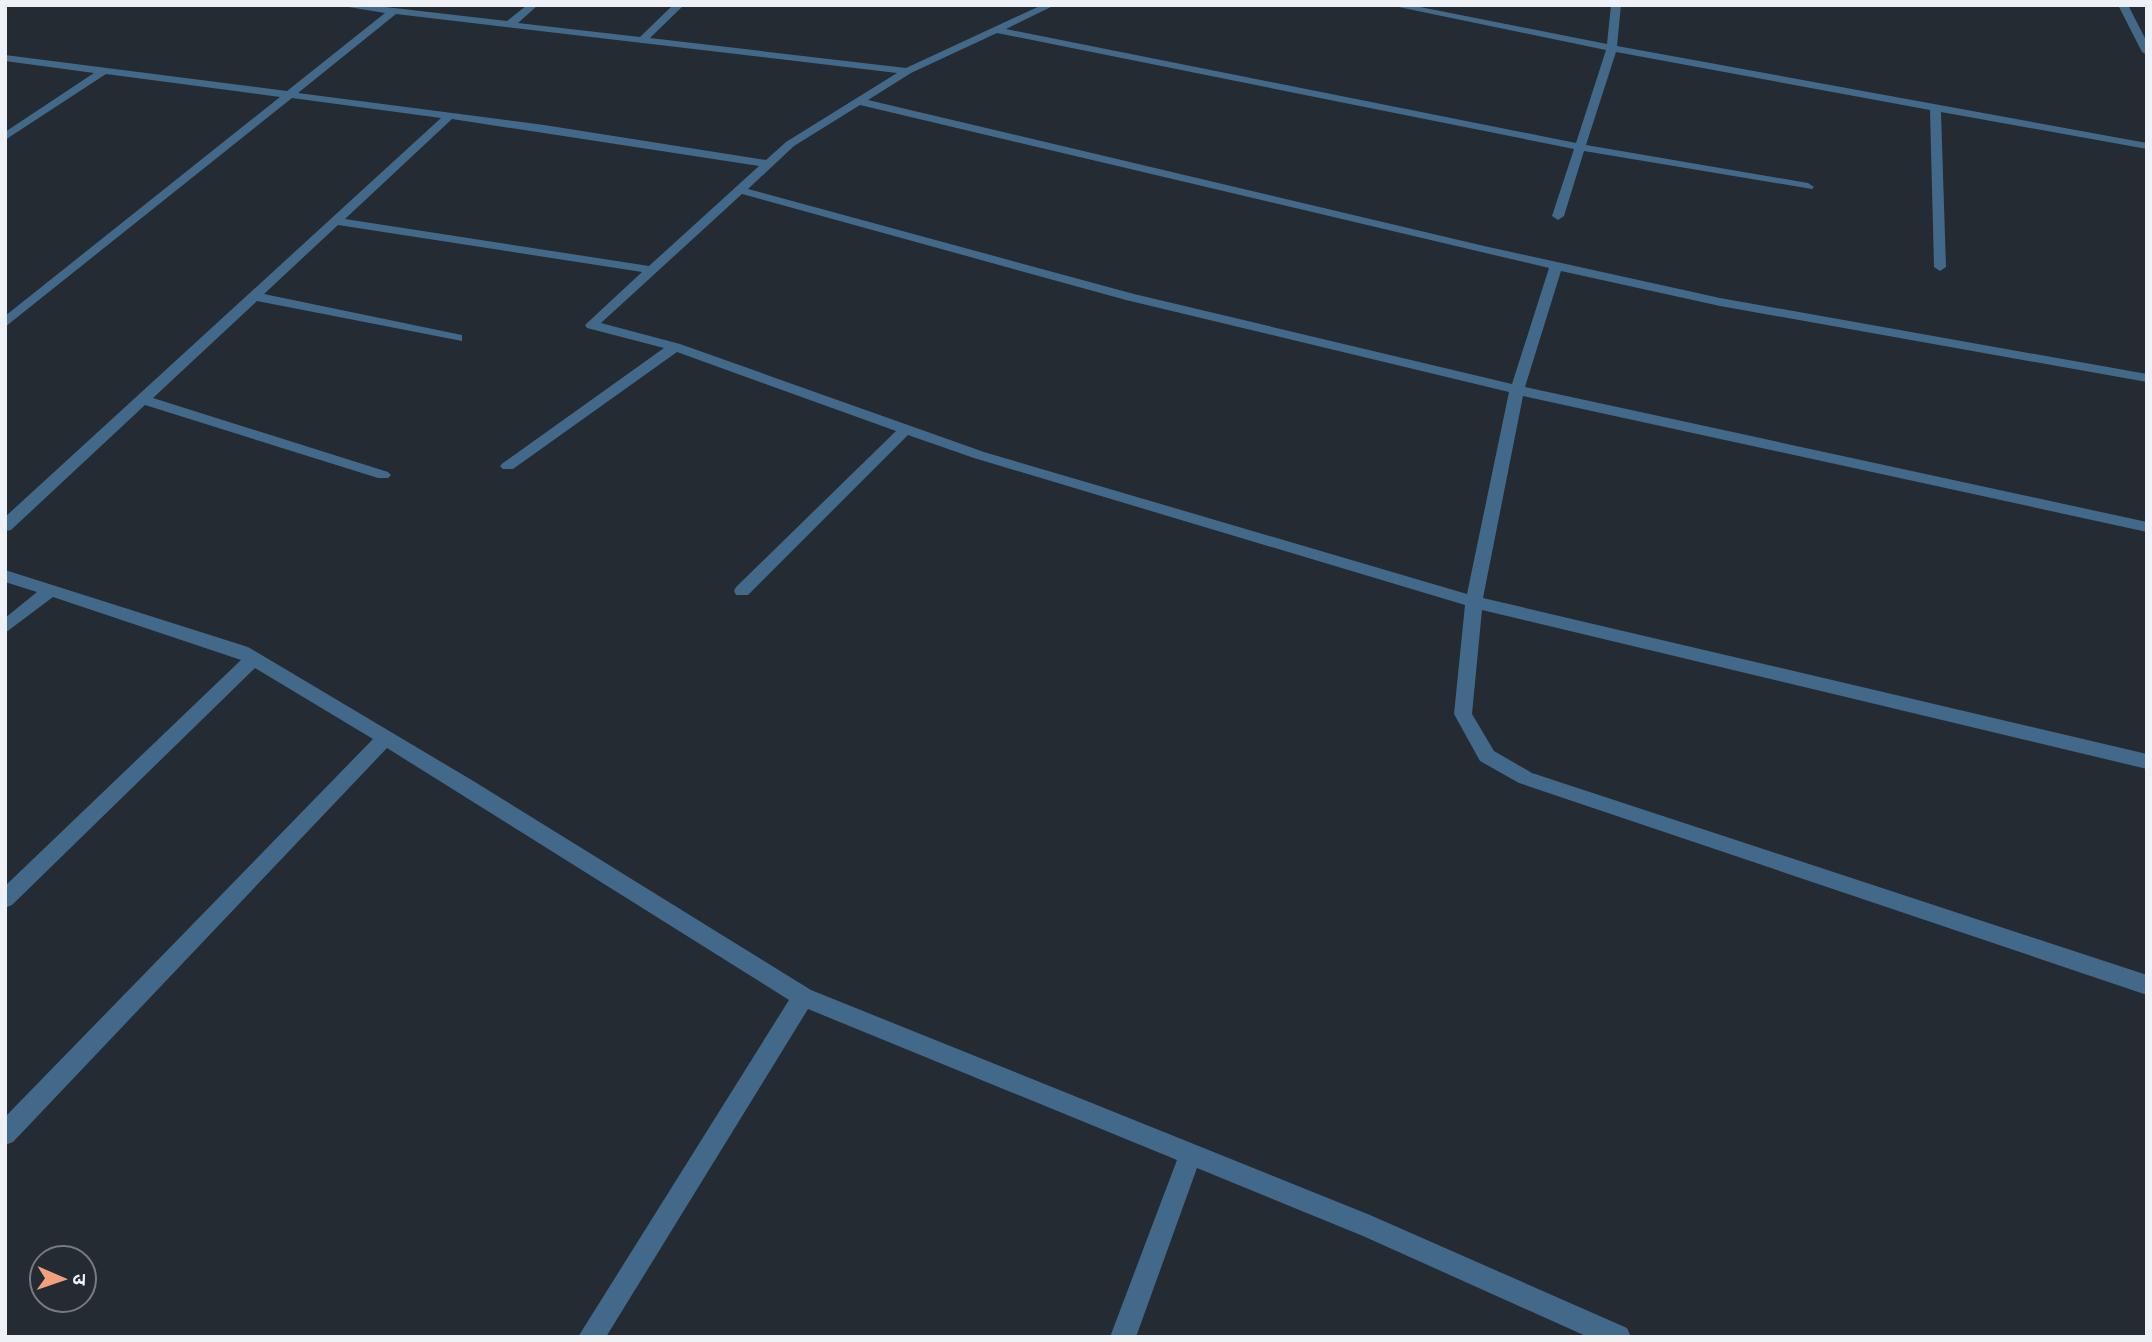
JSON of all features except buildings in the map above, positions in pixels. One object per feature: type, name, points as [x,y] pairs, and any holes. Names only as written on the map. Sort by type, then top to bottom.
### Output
[{"type":"street","points":[[341,5],[907,71]]},
{"type":"street","points":[[509,25],[533,5]]},
{"type":"street","points":[[642,40],[679,5]]},
{"type":"street","points":[[1050,5],[907,71],[790,144],[592,325],[675,347],[979,455],[1474,602],[2147,762]]},
{"type":"street","points":[[1394,5],[1612,48],[2147,146]]},
{"type":"street","points":[[1558,216],[1612,48],[1616,5]]},
{"type":"street","points":[[2123,5],[2147,52]]},
{"type":"street","points":[[5,323],[394,11]]},
{"type":"street","points":[[995,30],[1580,147],[1808,187]]},
{"type":"street","points":[[5,58],[449,116],[768,164]]},
{"type":"street","points":[[5,138],[104,71]]},
{"type":"street","points":[[858,101],[1720,302],[2147,378]]},
{"type":"street","points":[[1935,107],[1940,267]]},
{"type":"street","points":[[5,526],[449,116]]},
{"type":"street","points":[[740,190],[1131,297],[1517,390],[2147,527]]},
{"type":"street","points":[[335,221],[652,270]]},
{"type":"street","points":[[1556,265],[1517,390],[1474,602],[1464,714],[1487,756],[1526,778],[2147,985]]},
{"type":"street","points":[[254,296],[457,338]]},
{"type":"street","points":[[508,466],[675,347]]},
{"type":"street","points":[[142,399],[383,475]]},
{"type":"street","points":[[742,591],[907,428]]},
{"type":"street","points":[[5,576],[242,652],[803,997],[1370,1227],[1618,1337]]},
{"type":"street","points":[[5,627],[50,591]]},
{"type":"street","points":[[5,899],[253,659]]},
{"type":"street","points":[[5,1134],[385,738]]},
{"type":"street","points":[[591,1337],[803,997]]},
{"type":"street","points":[[1123,1337],[1191,1153]]}]
